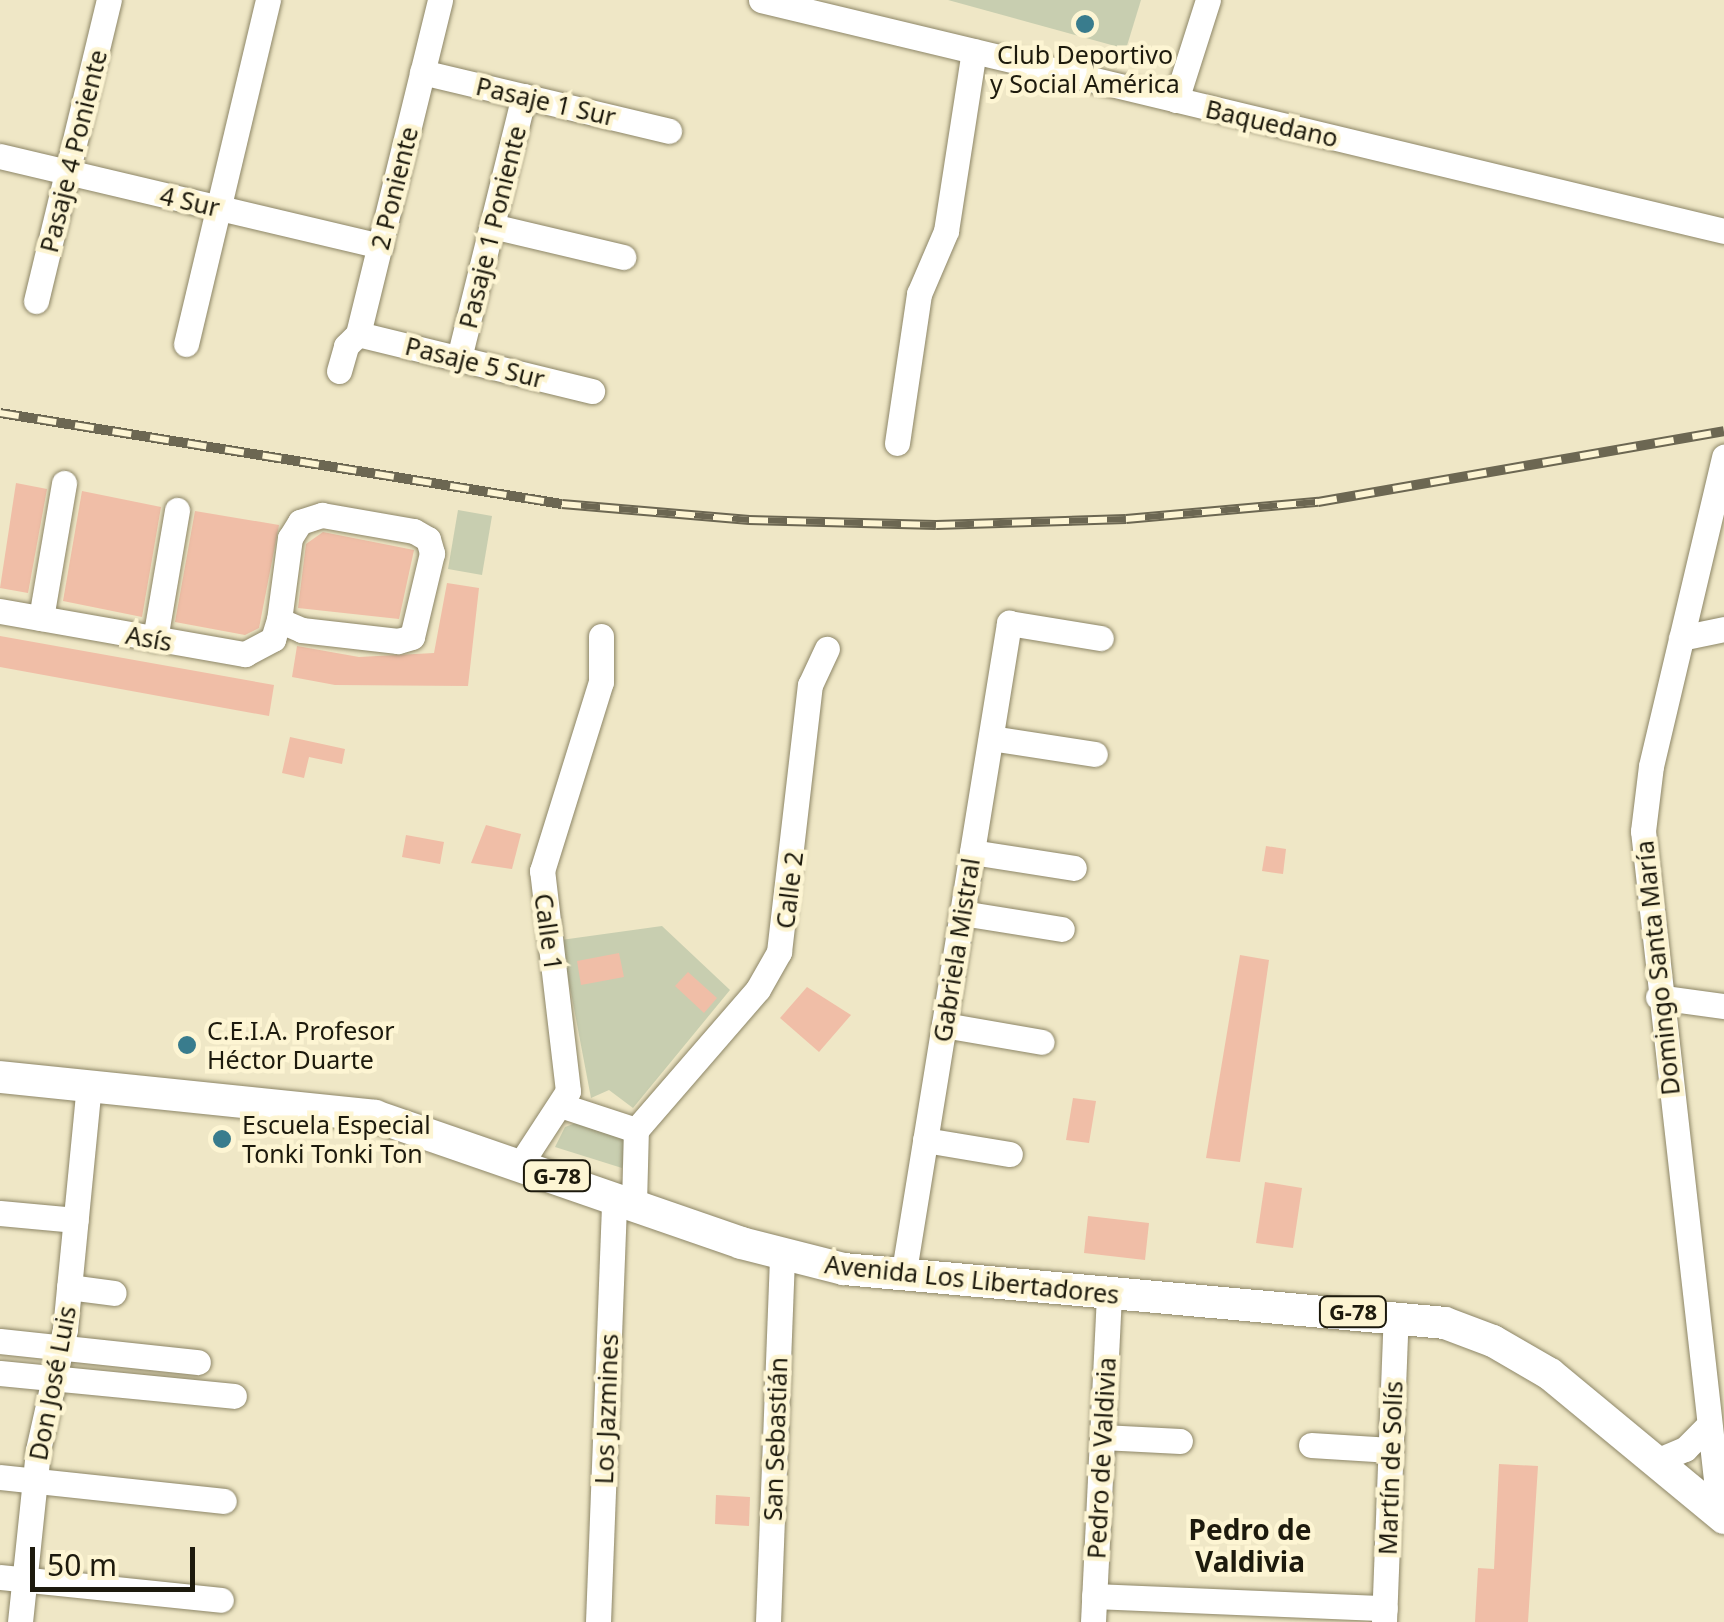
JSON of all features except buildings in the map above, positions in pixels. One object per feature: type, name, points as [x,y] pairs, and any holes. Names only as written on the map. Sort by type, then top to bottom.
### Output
[{"type":"main road","name":"Avenida Los Libertadores","points":[[0,1077],[375,1116],[521,1163],[782,1256],[903,1277],[1396,1315],[1457,1327],[1523,1356],[1722,1516]]},
{"type":"street","name":"Pasaje 4 Poniente","points":[[36,302],[109,0]]},
{"type":"street","points":[[186,344],[268,0]]},
{"type":"street","name":"2 Poniente","points":[[340,371],[346,346],[358,334],[440,0]]},
{"type":"street","name":"Baquedano","points":[[761,0],[1724,231]]},
{"type":"street","points":[[1176,100],[1208,0]]},
{"type":"street","points":[[897,443],[919,294],[946,231],[974,51]]},
{"type":"street","name":"Pasaje 1 Sur","points":[[422,72],[669,130]]},
{"type":"street","name":"Pasaje 1 Poniente","points":[[459,358],[524,96]]},
{"type":"street","name":"4 Sur","points":[[0,156],[380,246]]},
{"type":"street","points":[[492,226],[622,256]]},
{"type":"street","name":"Pasaje 5 Sur","points":[[358,334],[592,390]]},
{"type":"street","name":"Domingo Santa María","points":[[1722,1516],[1658,997],[1642,832],[1681,638],[1724,457]]},
{"type":"street","points":[[41,618],[64,484]]},
{"type":"street","points":[[154,640],[177,510]]},
{"type":"street","points":[[308,517],[414,531],[431,546],[418,625],[405,640],[302,630],[279,619],[290,538],[308,517]]},
{"type":"street","name":"Asís","points":[[0,611],[245,654],[273,638],[279,619]]},
{"type":"street","name":"Gabriela Mistral","points":[[903,1277],[1009,623],[1101,638]]},
{"type":"street","points":[[1681,638],[1724,629]]},
{"type":"street","name":"Calle 1","points":[[563,1106],[570,1068],[542,871],[601,682],[601,636]]},
{"type":"street","name":"Calle 2","points":[[636,1130],[758,989],[779,952],[810,685],[827,649]]},
{"type":"street","points":[[991,738],[1095,754]]},
{"type":"street","points":[[972,852],[1074,868]]},
{"type":"street","points":[[962,913],[1062,929]]},
{"type":"street","points":[[1658,997],[1724,1006]]},
{"type":"street","points":[[944,1026],[1042,1042]]},
{"type":"street","name":"Don José Luis","points":[[20,1622],[12,1578],[62,1347],[89,1085]]},
{"type":"street","points":[[521,1163],[563,1106],[636,1130],[624,1200]]},
{"type":"street","points":[[925,1140],[1010,1154]]},
{"type":"street","name":"Los Jazmines","points":[[598,1622],[624,1200]]},
{"type":"street","points":[[0,1213],[76,1220]]},
{"type":"street","name":"San Sebastián","points":[[768,1622],[782,1256]]},
{"type":"street","points":[[69,1287],[114,1292]]},
{"type":"street","name":"Pedro de Valdivia","points":[[1093,1622],[1110,1294]]},
{"type":"street","name":"Martín de Solís","points":[[1385,1615],[1396,1315]]},
{"type":"street","points":[[0,1341],[198,1362]]},
{"type":"street","points":[[0,1373],[234,1396]]},
{"type":"street","points":[[1654,1462],[1686,1449],[1709,1424]]},
{"type":"street","points":[[1102,1437],[1180,1442]]},
{"type":"street","points":[[1311,1445],[1391,1450]]},
{"type":"street","points":[[0,1477],[224,1501]]},
{"type":"street","points":[[12,1578],[221,1600]]},
{"type":"street","points":[[1094,1596],[1385,1615]]},
{"type":"green space","name":"Club Deportivo y Social América","points":[[948,0],[1141,0],[1126,49]]},
{"type":"green space","points":[[458,510],[492,516],[482,575],[448,569]]},
{"type":"green space","points":[[662,926],[730,990],[633,1108],[609,1090],[591,1098],[561,940]]},
{"type":"green space","points":[[581,1121],[620,1135],[627,1143],[622,1168],[555,1147],[565,1127]]},
{"type":"railway","points":[[0,413],[562,504],[749,520],[936,525],[1126,519],[1318,502],[1724,431]]},
{"type":"place","name":"Club Deportivo y Social América","points":[[1085,24]]},
{"type":"place","name":"C.E.I.A. Profesor Héctor Duarte","points":[[187,1045]]},
{"type":"place","name":"Escuela Especial Tonki Tonki Ton","points":[[222,1139]]},
{"type":"district","name":"Pedro de Valdivia","points":[[1250,1545]]}]
